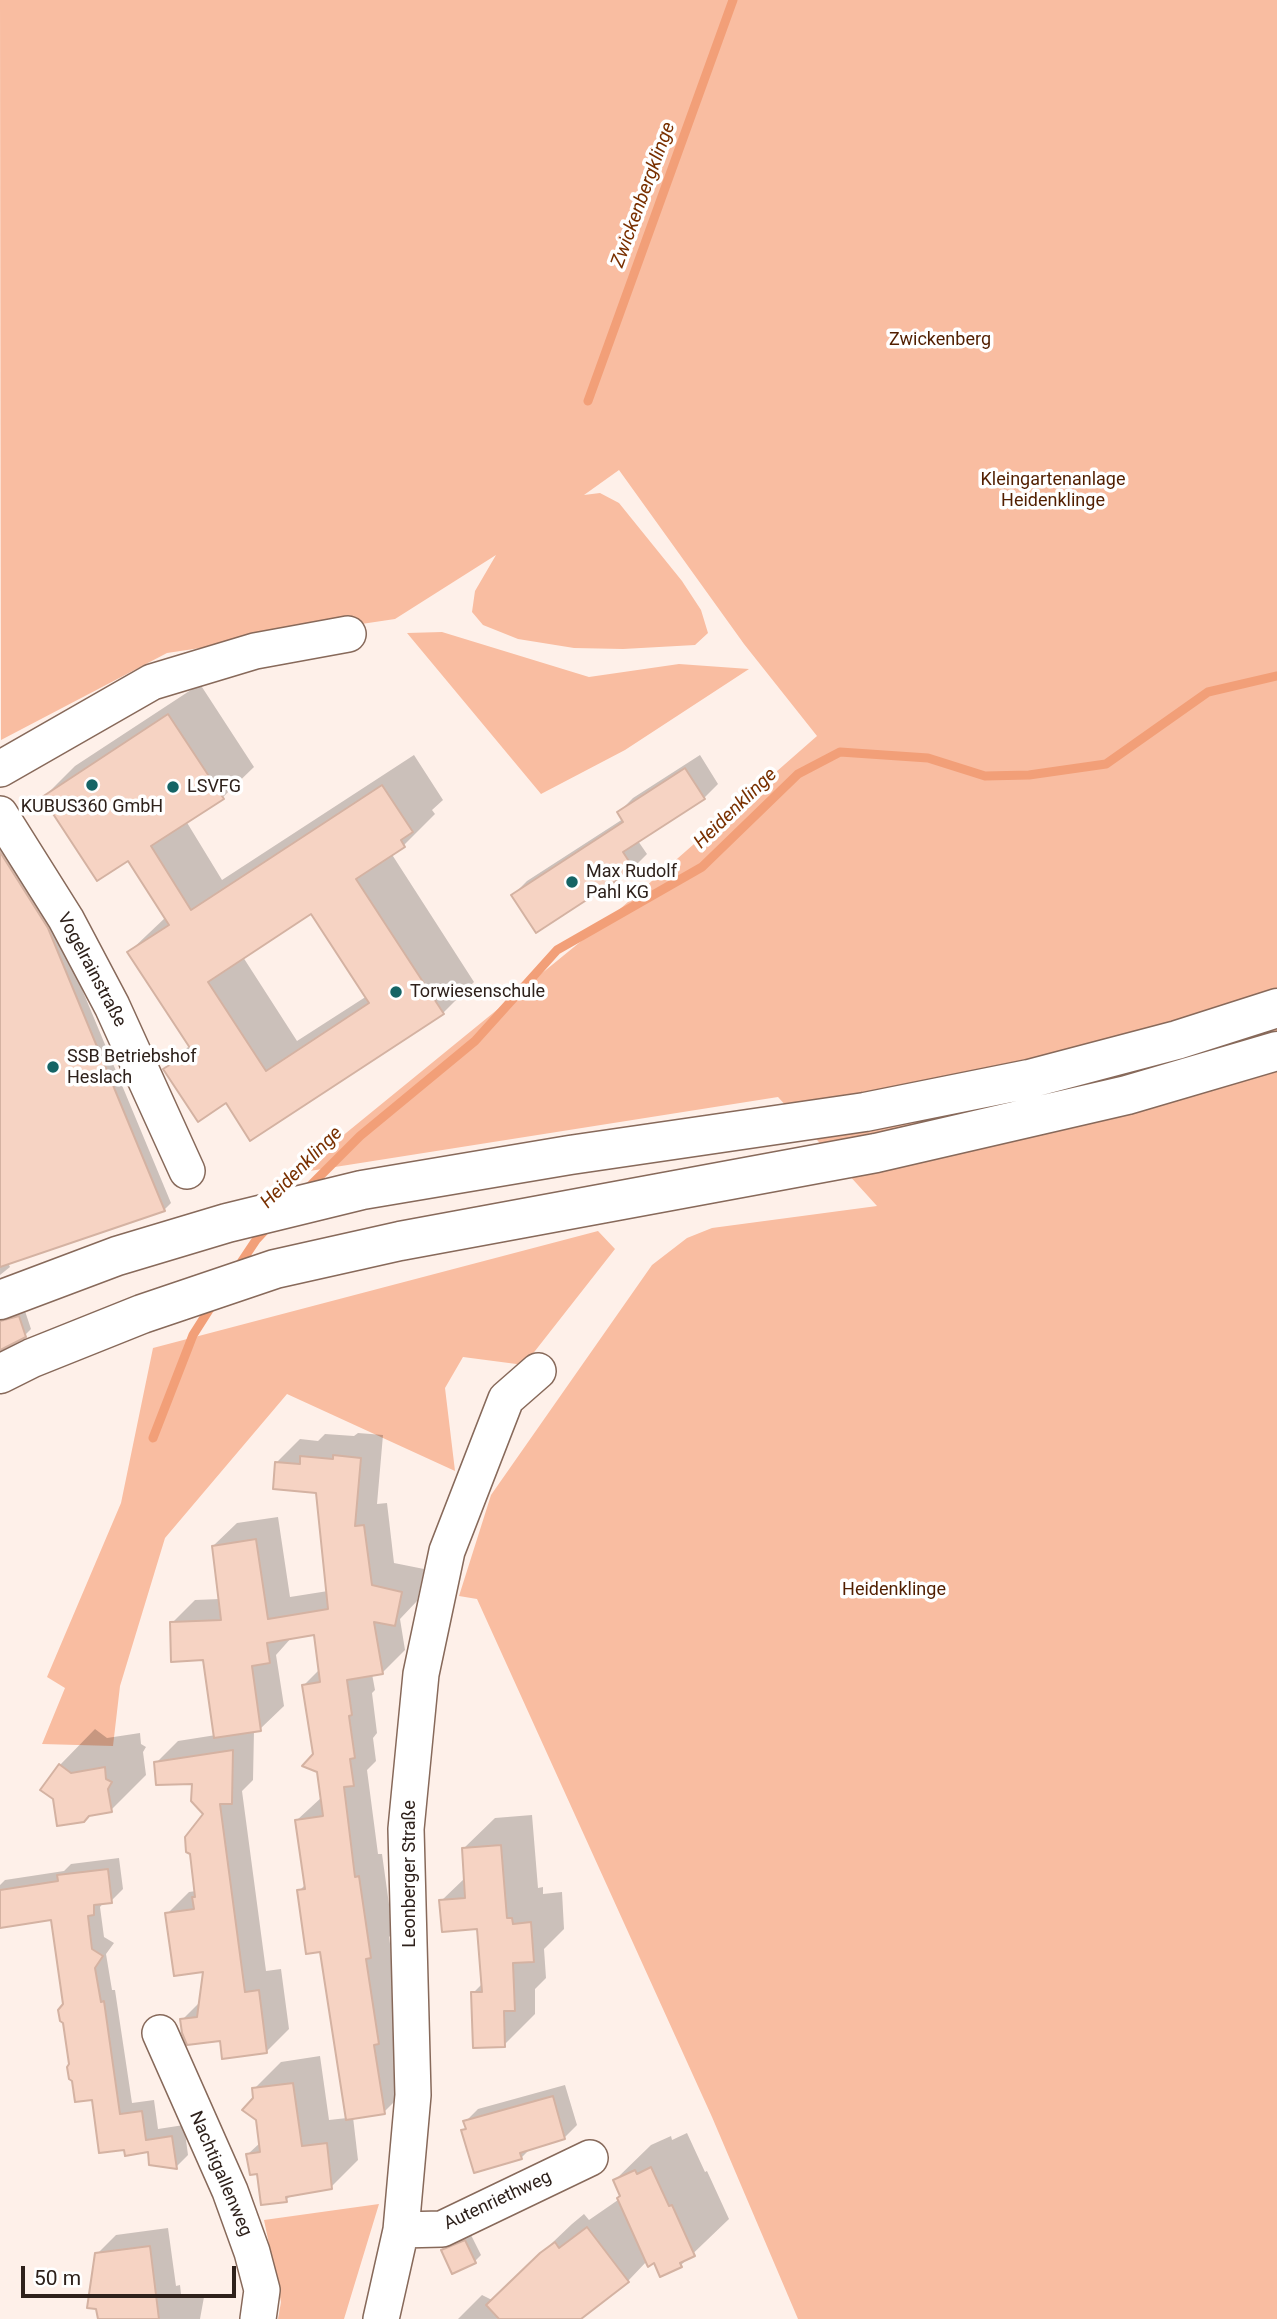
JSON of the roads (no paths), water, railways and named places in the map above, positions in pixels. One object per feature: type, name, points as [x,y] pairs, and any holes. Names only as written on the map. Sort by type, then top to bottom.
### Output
[{"type":"highway","points":[[0,1300],[117,1256],[240,1220],[362,1191],[570,1155],[864,1112],[1029,1079],[1177,1040],[1277,1008]]},
{"type":"highway","points":[[0,1374],[142,1314],[275,1269],[400,1241],[876,1153],[1128,1095],[1277,1051]]},
{"type":"street","points":[[0,769],[152,682],[255,650],[348,634]]},
{"type":"street","name":"Vogelrainstraße","points":[[0,814],[65,919],[112,1006],[187,1171]]},
{"type":"street","name":"Leonberger Straße","points":[[381,2319],[401,2230],[413,2095],[406,1829],[421,1674],[447,1551],[506,1399],[538,1371]]},
{"type":"street","name":"Nachtigallenweg","points":[[160,2033],[230,2191],[253,2252],[262,2290],[258,2319]]},
{"type":"street","name":"Autenriethweg","points":[[401,2230],[442,2229],[590,2158]]},
{"type":"waterway","name":"Zwickenbergklinge","points":[[588,401],[733,0]]},
{"type":"waterway","name":"Heidenklinge","points":[[307,1189],[360,1136],[475,1041],[557,950],[702,867],[798,774],[840,752],[928,758],[985,776],[1029,775],[1106,764],[1208,692],[1277,676]]},
{"type":"waterway","name":"Heidenklinge","points":[[238,1267],[269,1226]]},
{"type":"waterway","name":"Heidenklinge","points":[[153,1438],[193,1335],[214,1302]]},
{"type":"place","name":"KUBUS360 GmbH","points":[[92,785]]},
{"type":"place","name":"LSVFG","points":[[173,787]]},
{"type":"place","name":"Max Rudolf Pahl KG","points":[[572,882]]},
{"type":"place","name":"Torwiesenschule","points":[[396,992]]},
{"type":"place","name":"SSB Betriebshof Heslach","points":[[53,1067]]},
{"type":"park label","name":"Zwickenberg","points":[[940,340]]},
{"type":"park label","name":"Kleingartenanlage Heidenklinge","points":[[1053,490]]}]
